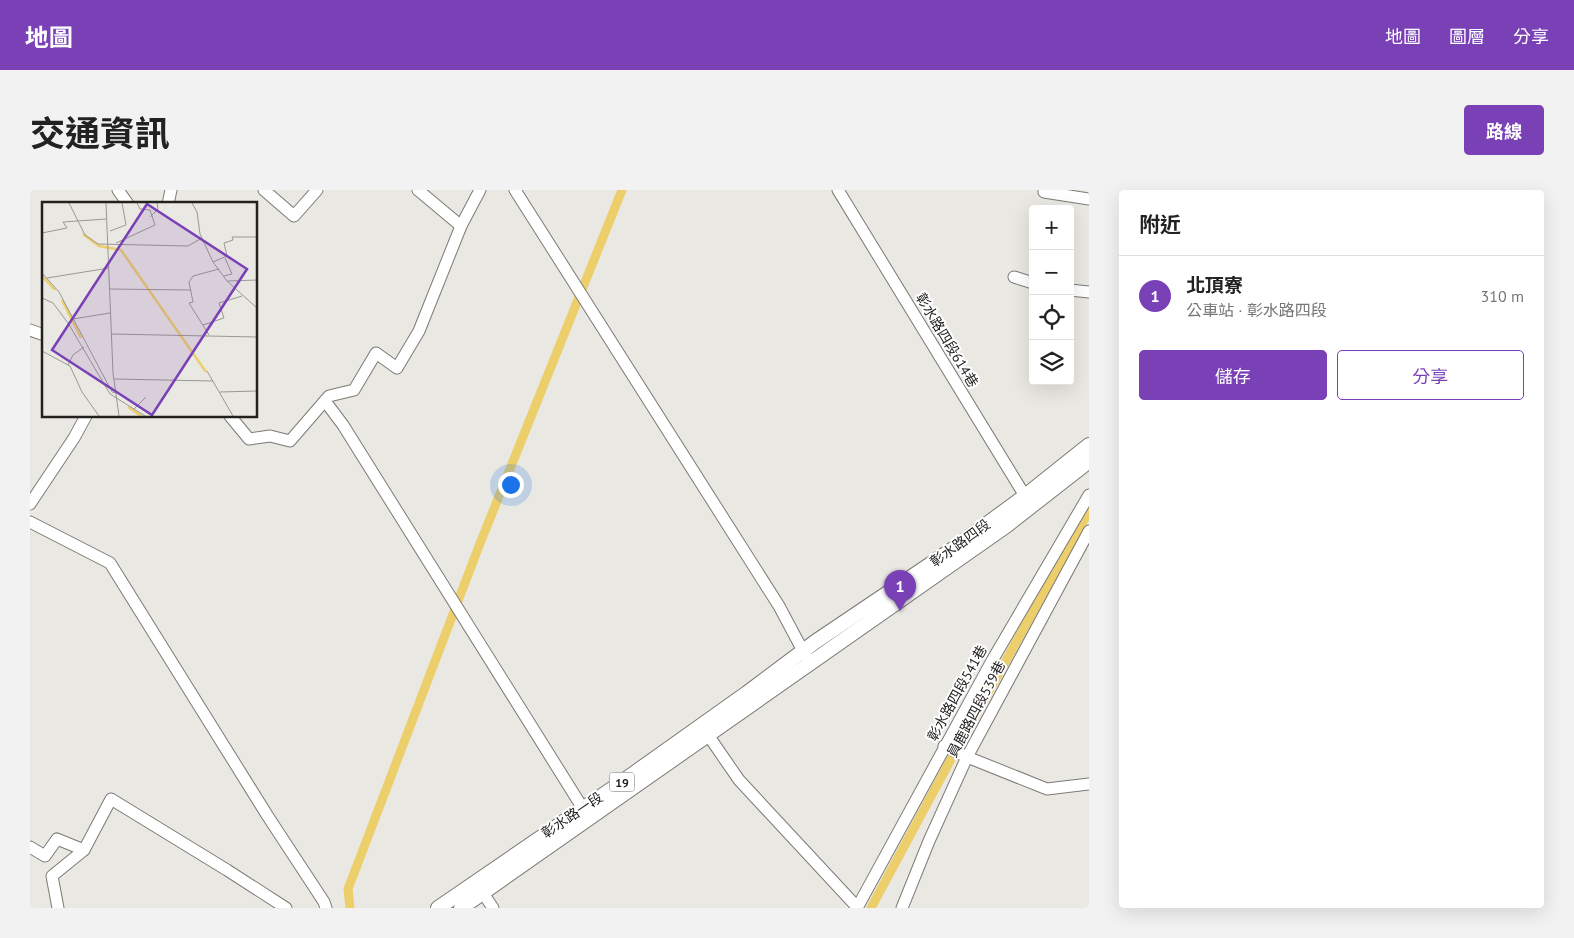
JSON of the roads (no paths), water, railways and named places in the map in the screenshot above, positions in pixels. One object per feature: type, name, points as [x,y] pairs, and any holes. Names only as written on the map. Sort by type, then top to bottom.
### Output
[{"type":"main road","name":"彰水路四段","points":[[811,663],[1006,526],[1030,500],[1089,445]]},
{"type":"main road","name":"彰水路四段","points":[[803,651],[953,549],[1089,460]]},
{"type":"main road","name":"彰水路一段","points":[[461,908],[803,651]]},
{"type":"main road","name":"彰水路一段","points":[[438,908],[708,735],[811,663]]},
{"type":"street","points":[[118,190],[127,202]]},
{"type":"street","points":[[128,190],[136,202]]},
{"type":"street","points":[[264,190],[294,216],[317,190]]},
{"type":"street","points":[[418,190],[461,226]]},
{"type":"street","points":[[232,418],[249,439],[270,436],[290,441],[329,396],[354,390],[376,353],[397,368],[419,331],[461,226],[480,190]]},
{"type":"street","points":[[515,190],[778,606],[811,663]]},
{"type":"street","name":"彰水路四段614巷","points":[[838,190],[1030,500]]},
{"type":"street","points":[[1044,192],[1089,199]]},
{"type":"street","points":[[1014,277],[1029,282]]},
{"type":"street","points":[[1074,290],[1089,292]]},
{"type":"street","points":[[30,330],[42,335]]},
{"type":"street","points":[[325,401],[349,434],[586,813]]},
{"type":"street","points":[[30,504],[74,438],[85,418]]},
{"type":"street","name":"彰水路四段541巷","points":[[857,907],[997,651],[1089,495]]},
{"type":"street","points":[[30,522],[110,562],[326,908]]},
{"type":"street","name":"員鹿路四段539巷","points":[[902,908],[967,757],[1089,531]]},
{"type":"street","points":[[708,735],[738,780],[857,907]]},
{"type":"street","points":[[944,746],[1047,789],[1089,784]]},
{"type":"street","points":[[58,908],[52,876],[84,850],[111,799],[286,908]]},
{"type":"street","points":[[30,847],[44,856],[56,839],[84,850]]},
{"type":"street","points":[[483,892],[493,908]]},
{"type":"waterway","points":[[350,908],[348,889],[479,546],[622,190]]},
{"type":"waterway","points":[[871,908],[950,761],[1089,511]]},
{"type":"place","name":"北頂寮","points":[[900,611]]}]
